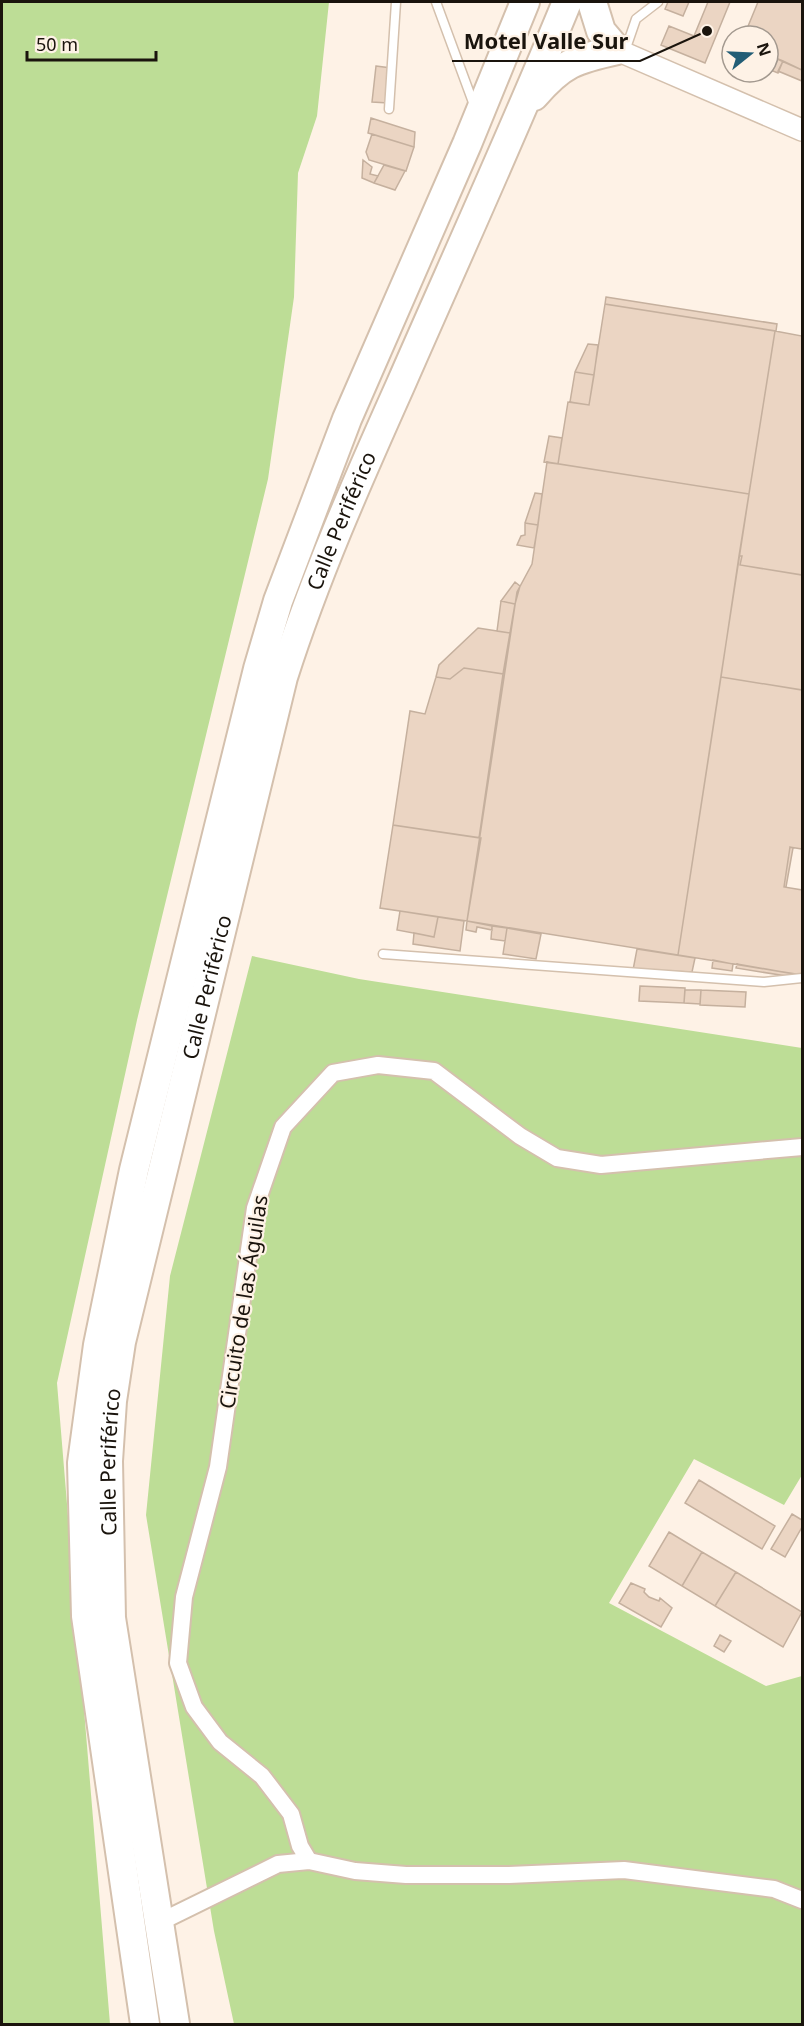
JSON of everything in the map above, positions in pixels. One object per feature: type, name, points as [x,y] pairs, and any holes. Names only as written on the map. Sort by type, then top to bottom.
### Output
[{"type":"highway","name":"Calle Periférico","points":[[145,2025],[86,1616],[82,1463],[98,1345],[116,1254],[258,669],[278,601],[346,418],[462,154],[525,2]]},
{"type":"highway","name":"Calle Periférico","points":[[175,2025],[111,1618],[108,1461],[112,1401],[121,1342],[280,689],[300,622],[355,487],[523,110],[567,2]]},
{"type":"highway","points":[[592,2],[601,31],[620,52]]},
{"type":"highway","points":[[523,110],[544,84],[564,66],[579,58],[620,52]]},
{"type":"highway","points":[[125,1896],[121,1975],[125,2025]]},
{"type":"street","points":[[620,52],[802,130]]},
{"type":"street","name":"Circuito de las Águilas","points":[[309,1861],[300,1846],[291,1814],[262,1776],[220,1742],[194,1707],[178,1664],[184,1597],[218,1467],[255,1208],[283,1127],[333,1072],[378,1065],[434,1071],[520,1136],[557,1158],[601,1165],[802,1147]]},
{"type":"street","points":[[160,1922],[278,1864],[309,1861],[355,1871],[406,1875],[510,1875],[624,1869],[774,1889],[802,1900]]},
{"type":"lane","points":[[389,109],[396,2]]},
{"type":"lane","points":[[436,2],[477,114]]},
{"type":"lane","points":[[620,52],[636,19],[658,2]]},
{"type":"lane","points":[[383,954],[764,982],[802,978]]},
{"type":"green space","points":[[2,2],[329,2],[317,116],[298,173],[294,297],[268,479],[137,1020],[57,1383],[110,2024],[2,2024]]},
{"type":"green space","points":[[252,956],[359,979],[802,1048],[802,1475],[784,1505],[694,1459],[609,1603],[766,1686],[802,1676],[802,2024],[234,2024],[214,1931],[146,1515],[170,1276]]},
{"type":"building","points":[[668,2],[689,2],[683,16],[665,9]]},
{"type":"building","points":[[708,2],[730,2],[705,63],[661,45],[669,26],[694,36]]},
{"type":"building","points":[[758,2],[802,2],[802,70],[780,60],[780,24],[749,24]]},
{"type":"building","points":[[783,61],[802,70],[802,81],[780,72]]},
{"type":"building","points":[[376,66],[391,68],[388,103],[372,102]]},
{"type":"building","points":[[371,118],[415,132],[414,147],[368,133]]},
{"type":"building","points":[[372,134],[414,147],[406,171],[369,160],[366,152]]},
{"type":"building","points":[[363,160],[372,167],[370,174],[378,176],[374,183],[362,178]]},
{"type":"building","points":[[384,165],[405,171],[395,190],[374,183]]},
{"type":"building","points":[[606,297],[777,324],[776,331],[605,304]]},
{"type":"building","points":[[605,304],[775,331],[749,494],[558,464],[568,402],[589,405]]},
{"type":"building","points":[[775,331],[802,336],[802,575],[740,565],[742,556],[739,556]]},
{"type":"building","points":[[588,344],[598,345],[594,375],[575,372]]},
{"type":"building","points":[[575,372],[594,375],[589,405],[570,402]]},
{"type":"building","points":[[549,436],[562,438],[558,464],[544,462]]},
{"type":"building","points":[[547,462],[749,494],[678,955],[467,921],[517,592],[532,564]]},
{"type":"building","points":[[535,493],[542,494],[538,525],[525,523]]},
{"type":"building","points":[[525,523],[538,525],[534,548],[517,545],[521,536],[525,535]]},
{"type":"building","points":[[739,556],[742,556],[740,565],[802,575],[802,690],[721,677]]},
{"type":"building","points":[[515,582],[520,586],[515,604],[501,601]]},
{"type":"building","points":[[501,601],[515,604],[510,633],[497,631]]},
{"type":"building","points":[[478,628],[510,633],[503,674],[464,668],[450,679],[436,677],[439,665]]},
{"type":"building","points":[[464,668],[503,674],[479,838],[393,825],[410,711],[425,714],[436,677],[450,679]]},
{"type":"building","points":[[721,677],[802,690],[802,849],[790,847],[784,887],[802,890],[802,975],[678,955]]},
{"type":"building","points":[[393,825],[481,838],[467,921],[380,908]]},
{"type":"building","points":[[790,847],[793,848],[786,887],[784,887]]},
{"type":"building","points":[[400,911],[438,917],[434,937],[397,930]]},
{"type":"building","points":[[438,917],[464,921],[460,951],[413,944],[414,933],[434,937]]},
{"type":"building","points":[[467,921],[492,926],[492,930],[477,927],[476,932],[466,930]]},
{"type":"building","points":[[492,926],[507,928],[505,941],[491,939]]},
{"type":"building","points":[[507,928],[541,934],[536,959],[503,954]]},
{"type":"building","points":[[637,949],[695,958],[692,972],[633,970]]},
{"type":"building","points":[[713,960],[733,964],[732,971],[712,968]]},
{"type":"building","points":[[737,964],[800,975],[799,978],[736,968]]},
{"type":"building","points":[[640,986],[685,988],[684,1003],[639,1001]]},
{"type":"building","points":[[685,990],[701,990],[700,1004],[684,1003]]},
{"type":"building","points":[[701,990],[746,992],[745,1007],[700,1005]]},
{"type":"building","points":[[699,1480],[775,1526],[762,1549],[685,1503]]},
{"type":"building","points":[[792,1514],[802,1520],[802,1527],[785,1557],[771,1549]]},
{"type":"building","points":[[669,1532],[702,1552],[682,1586],[649,1566]]},
{"type":"building","points":[[702,1552],[736,1572],[715,1606],[682,1586]]},
{"type":"building","points":[[736,1572],[802,1612],[783,1647],[715,1606]]},
{"type":"building","points":[[631,1583],[645,1589],[644,1592],[649,1597],[659,1601],[660,1598],[672,1608],[661,1627],[619,1603]]},
{"type":"building","points":[[720,1635],[731,1641],[724,1652],[714,1646]]},
{"type":"place","name":"Motel Valle Sur","points":[[707,31]]}]
